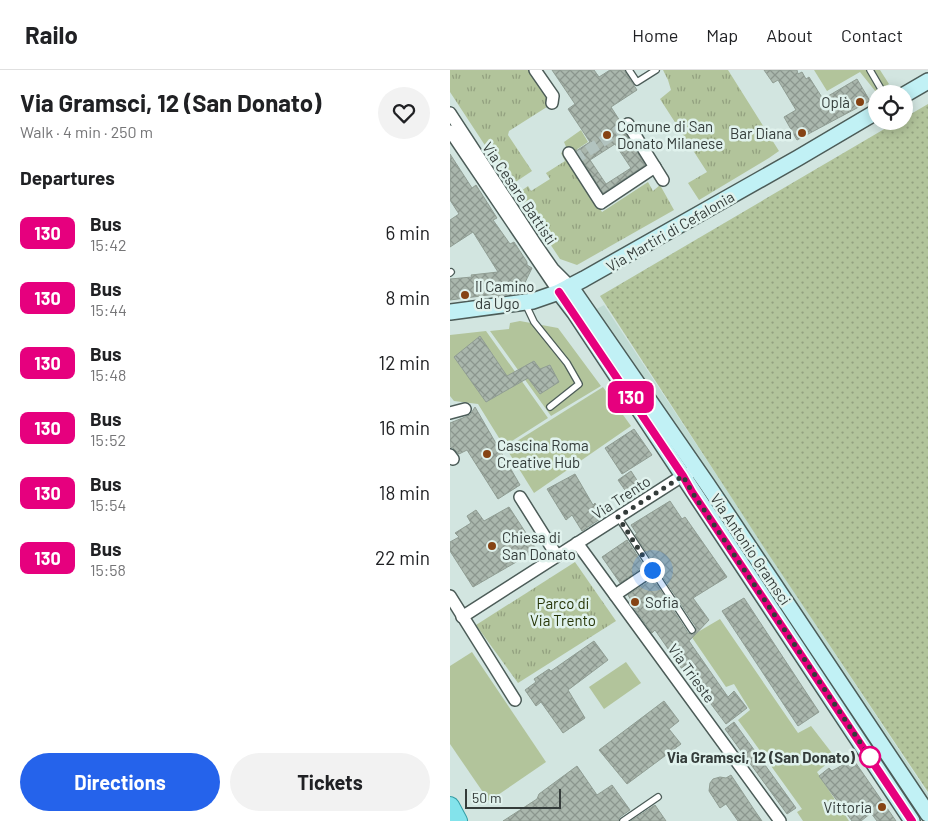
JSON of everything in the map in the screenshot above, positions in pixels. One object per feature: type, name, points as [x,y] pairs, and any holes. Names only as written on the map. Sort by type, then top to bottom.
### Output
[{"type":"main road","points":[[450,806],[457,821]]},
{"type":"main road","points":[[450,815],[457,821]]},
{"type":"street","points":[[535,70],[553,96],[552,103]]},
{"type":"street","points":[[913,90],[928,81]]},
{"type":"street","name":"Via Cesare Battisti","points":[[450,115],[553,269],[564,289]]},
{"type":"street","name":"Via Martiri di Cefalonia","points":[[450,312],[533,301],[564,289],[868,117]]},
{"type":"street","points":[[624,127],[628,124],[663,180]]},
{"type":"street","name":"Via Cesare Battisti","points":[[450,131],[564,289]]},
{"type":"street","points":[[569,153],[600,203],[655,167]]},
{"type":"street","name":"Via Antonio Gramsci","points":[[564,289],[690,472],[863,716],[928,814]]},
{"type":"street","points":[[450,413],[465,409]]},
{"type":"street","name":"Via Antonio Gramsci","points":[[690,472],[692,492],[912,821]]},
{"type":"street","name":"Via Trento","points":[[462,617],[690,472]]},
{"type":"street","points":[[520,497],[557,556]]},
{"type":"street","name":"Via Trieste","points":[[577,543],[780,821]]},
{"type":"street","points":[[615,595],[652,570]]},
{"type":"street","points":[[450,596],[515,700]]},
{"type":"street","points":[[848,726],[863,716]]},
{"type":"lane","points":[[628,70],[637,82],[656,70]]},
{"type":"lane","points":[[870,70],[879,85]]},
{"type":"lane","points":[[525,302],[534,322],[567,363],[579,384],[550,407]]},
{"type":"lane","points":[[618,517],[692,630]]},
{"type":"lane","points":[[624,821],[658,798]]},
{"type":"shaded area","points":[[604,305],[928,794],[928,821],[925,821],[587,314]]},
{"type":"green space","points":[[450,70],[531,70],[551,100],[550,105],[509,131],[508,135],[532,171],[511,185],[450,92]]},
{"type":"green space","points":[[663,70],[728,70],[779,151],[699,200],[688,183],[707,172],[660,99],[671,90]]},
{"type":"green space","points":[[814,70],[880,70],[889,84],[870,85],[860,72],[827,91]]},
{"type":"green space","points":[[928,104],[928,792],[767,552],[600,296],[883,130],[913,130],[913,113]]},
{"type":"green space","points":[[581,130],[588,142],[567,156],[602,212],[648,182],[653,191],[660,185],[674,210],[577,265],[560,259],[521,200],[521,191],[528,186],[531,191],[550,179],[546,173],[565,161],[561,153],[567,149],[564,142]]},
{"type":"green space","points":[[520,321],[558,328],[601,386],[551,416],[490,331],[509,329],[510,323]]},
{"type":"green space","points":[[486,331],[548,418],[504,446],[478,404],[454,401],[450,396],[450,335]]},
{"type":"green space","points":[[603,387],[631,426],[534,493],[506,448]]},
{"type":"green space","name":"Parco di Via Trento","points":[[575,562],[616,621],[518,683],[476,625]]},
{"type":"green space","points":[[720,619],[798,733],[811,726],[835,757],[817,772],[849,821],[803,821],[797,812],[802,809],[738,720],[750,710],[734,684],[726,687],[691,636]]},
{"type":"green space","points":[[472,652],[546,762],[489,801],[450,744],[450,666]]},
{"type":"green space","points":[[626,662],[641,683],[604,709],[589,687]]},
{"type":"building","name":"Comune di San Donato Milanese","points":[[552,70],[594,70],[599,77],[610,70],[624,70],[637,90],[611,107],[620,121],[617,125],[618,131],[626,134],[645,165],[603,193],[576,151],[590,142],[568,109],[575,104]],"holes":[[[615,144],[631,168],[606,184],[590,160]]]},
{"type":"building","points":[[764,70],[797,70],[798,74],[802,72],[806,79],[809,77],[823,99],[857,79],[868,98],[868,102],[797,140],[784,117],[796,110],[778,80],[773,83]]},
{"type":"building","points":[[450,154],[472,188],[476,185],[497,218],[493,220],[510,244],[514,242],[527,265],[532,268],[520,293],[450,300],[450,279],[498,272],[473,232],[450,247],[450,220],[459,214],[450,200]]},
{"type":"building","points":[[480,336],[507,376],[534,361],[540,369],[550,365],[559,382],[540,394],[528,378],[486,402],[454,357]]},
{"type":"building","points":[[475,407],[520,485],[498,499],[467,450],[459,454],[450,447],[450,423],[470,415]]},
{"type":"building","points":[[634,429],[652,455],[622,474],[605,448]]},
{"type":"building","points":[[631,471],[644,491],[631,499],[618,480]]},
{"type":"building","points":[[575,474],[593,505],[595,503],[603,517],[582,531],[572,515],[566,520],[547,489]]},
{"type":"building","points":[[670,501],[682,519],[685,517],[727,577],[693,598],[709,620],[689,641],[728,697],[734,691],[747,708],[726,724],[693,680],[691,682],[655,630],[652,633],[629,601],[631,600],[628,595],[653,579],[688,633],[693,635],[696,632],[696,627],[659,571],[658,566],[635,535],[637,534],[631,525]]},
{"type":"building","name":"Chiesa di San Donato","points":[[509,507],[537,550],[473,587],[450,551],[450,542],[459,537],[455,533],[471,523],[467,516],[476,510],[484,521]]},
{"type":"building","points":[[627,540],[644,566],[620,583],[602,557]]},
{"type":"building","points":[[744,598],[819,712],[798,726],[722,611]]},
{"type":"building","points":[[594,641],[608,660],[568,690],[585,718],[563,733],[541,702],[536,706],[525,690],[536,682],[534,679],[549,669],[551,671]]},
{"type":"building","points":[[664,701],[679,721],[669,729],[681,744],[627,784],[599,750]]},
{"type":"building","points":[[734,722],[796,808],[787,814],[725,729]]},
{"type":"building","points":[[853,759],[896,821],[877,821],[871,813],[861,821],[852,821],[819,776],[829,768],[832,771]]},
{"type":"building","points":[[577,766],[597,795],[612,785],[630,810],[620,817],[618,821],[503,821],[537,799],[539,794]]},
{"type":"building","points":[[731,775],[762,821],[738,821],[726,804],[720,808],[709,791],[710,783],[713,779],[726,778]]},
{"type":"building","points":[[655,805],[666,821],[631,821]]},
{"type":"tunnel","points":[[574,160],[624,127]]},
{"type":"bus line","name":"130","points":[[559,292],[575,313],[912,821]]},
{"type":"place","name":"Oplà","points":[[860,102]]},
{"type":"place","name":"Bar Diana","points":[[802,133]]},
{"type":"place","name":"Comune di San Donato Milanese","points":[[607,135]]},
{"type":"place","name":"Il Camino da Ugo","points":[[465,295]]},
{"type":"place","name":"Cascina Roma Creative Hub","points":[[487,454]]},
{"type":"place","name":"Chiesa di San Donato","points":[[492,546]]},
{"type":"place","name":"Sofia","points":[[635,602]]},
{"type":"place","name":"Via Gramsci, 12 (San Donato)","points":[[870,757]]},
{"type":"place","name":"Vittoria","points":[[882,807]]},
{"type":"route","points":[[652,570],[618,517],[683,476],[870,757]]}]
